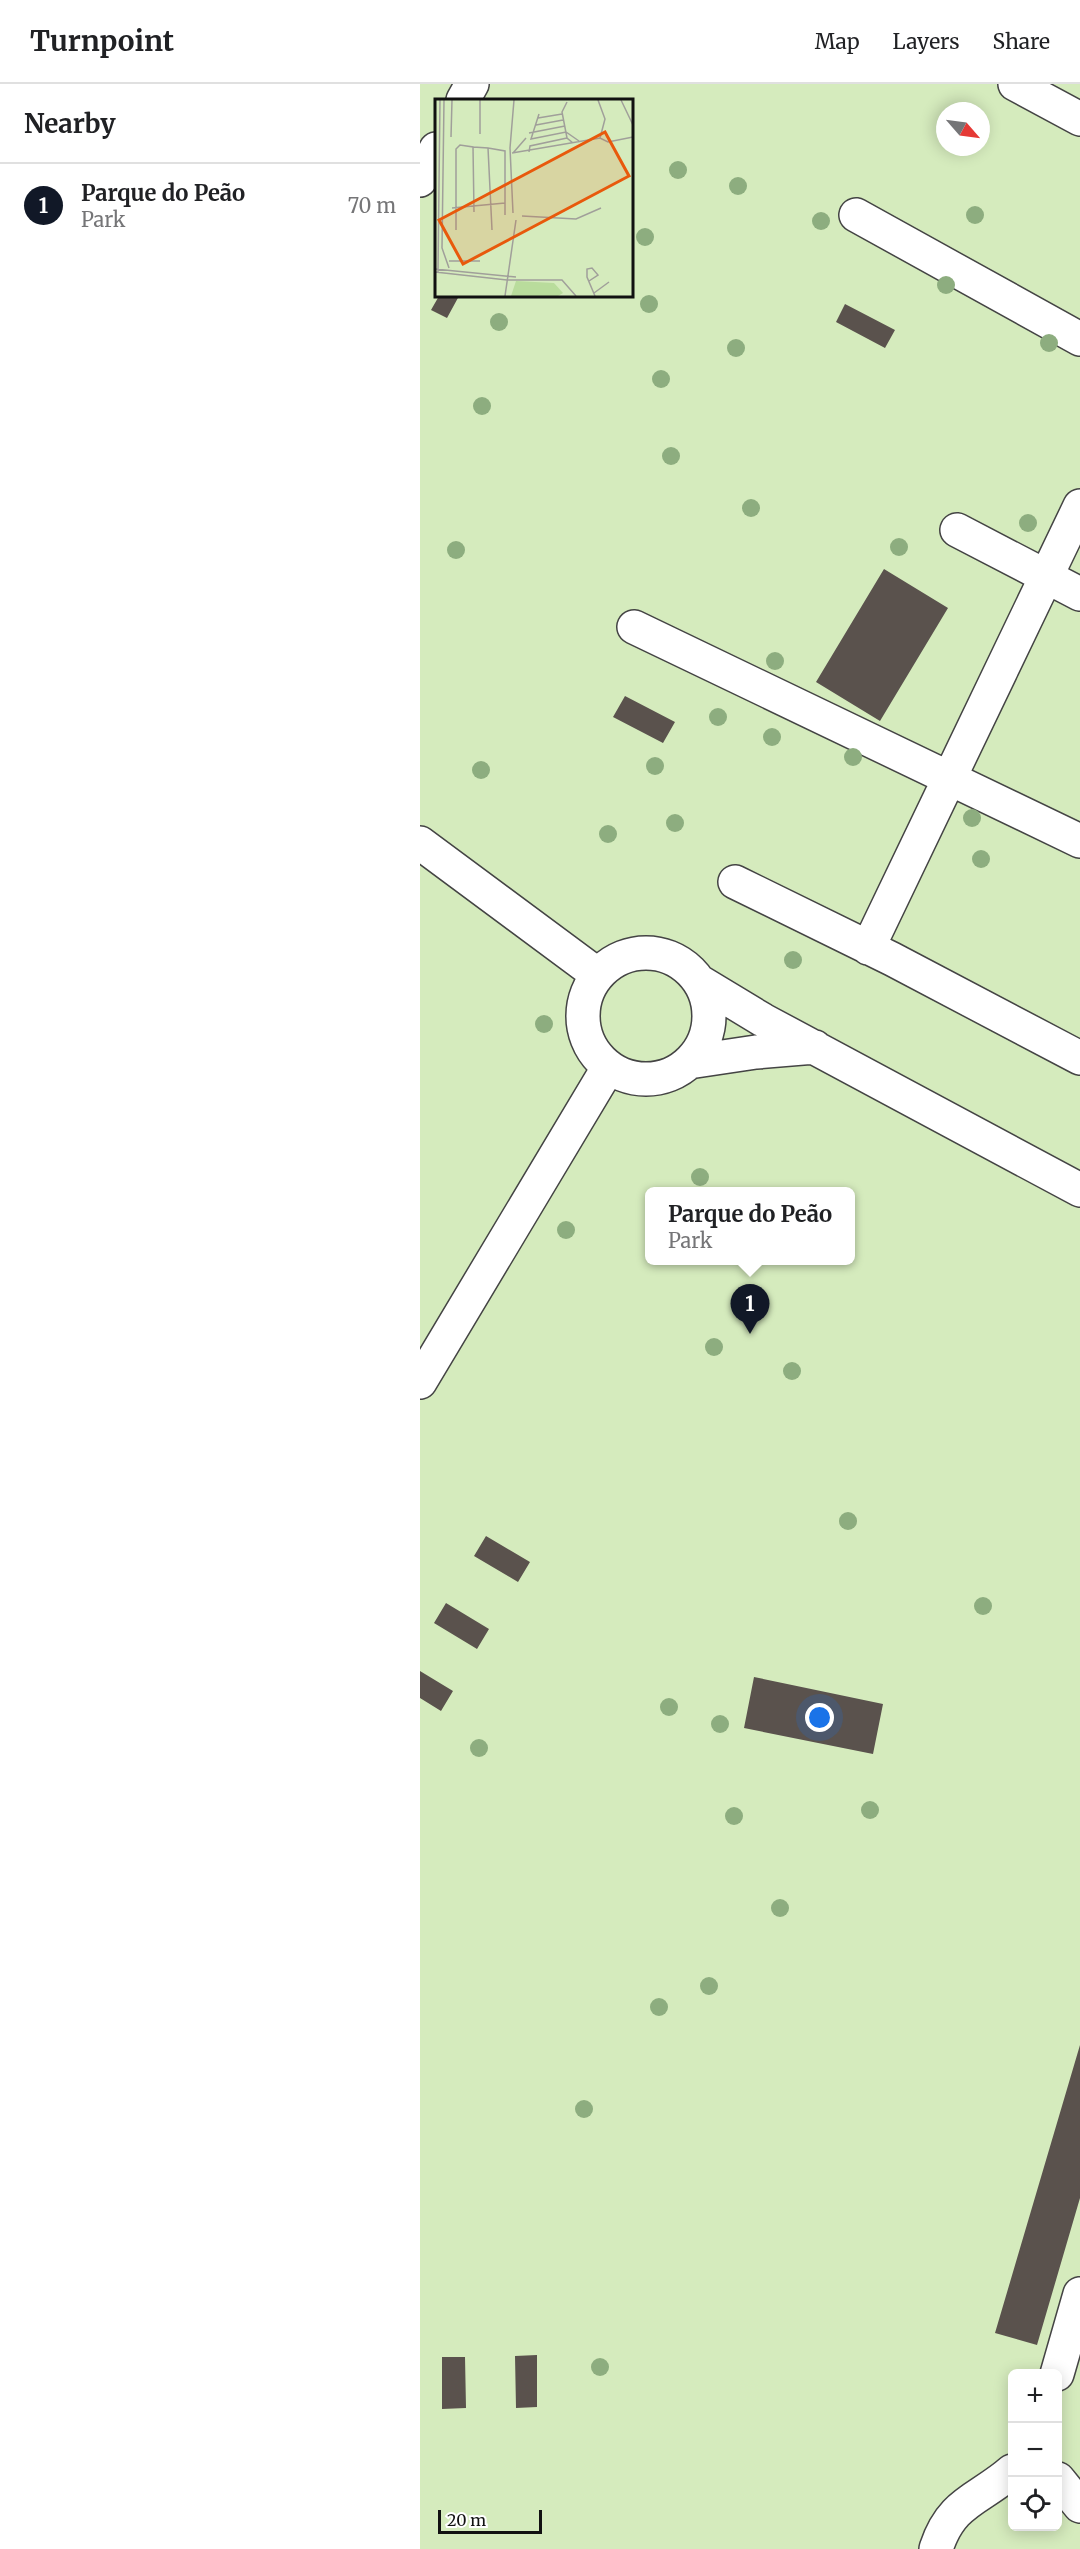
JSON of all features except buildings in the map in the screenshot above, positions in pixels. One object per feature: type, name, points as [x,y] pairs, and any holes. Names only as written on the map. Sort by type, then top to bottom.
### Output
[{"type":"street","points":[[464,99],[472,84]]},
{"type":"street","points":[[1015,84],[1080,119]]},
{"type":"street","points":[[420,180],[435,151]]},
{"type":"street","points":[[856,215],[1080,339]]},
{"type":"street","points":[[868,948],[1080,506]]},
{"type":"street","points":[[957,530],[1080,594]]},
{"type":"street","points":[[634,627],[1080,841]]},
{"type":"street","points":[[420,843],[598,975]]},
{"type":"street","points":[[735,882],[1080,1058]]},
{"type":"street","points":[[651,952],[670,957],[687,967],[699,982],[708,1002],[708,1024],[702,1045],[689,1062],[671,1074],[650,1079],[628,1077],[608,1068],[594,1052],[584,1033],[582,1011],[587,992],[598,975],[612,962],[631,954],[651,952]]},
{"type":"street","points":[[699,982],[1080,1190]]},
{"type":"street","points":[[689,1062],[756,1052],[815,1047]]},
{"type":"street","points":[[420,1382],[608,1068]]},
{"type":"street","points":[[1058,2369],[1080,2294]]},
{"type":"street","points":[[936,2549],[949,2518],[966,2503],[1008,2474]]},
{"type":"street","points":[[1062,2484],[1080,2506]]},
{"type":"green space","points":[[420,84],[1080,84],[1080,2549],[420,2549]]},
{"type":"place","name":"Parque do Peão","points":[[750,1334]]}]
